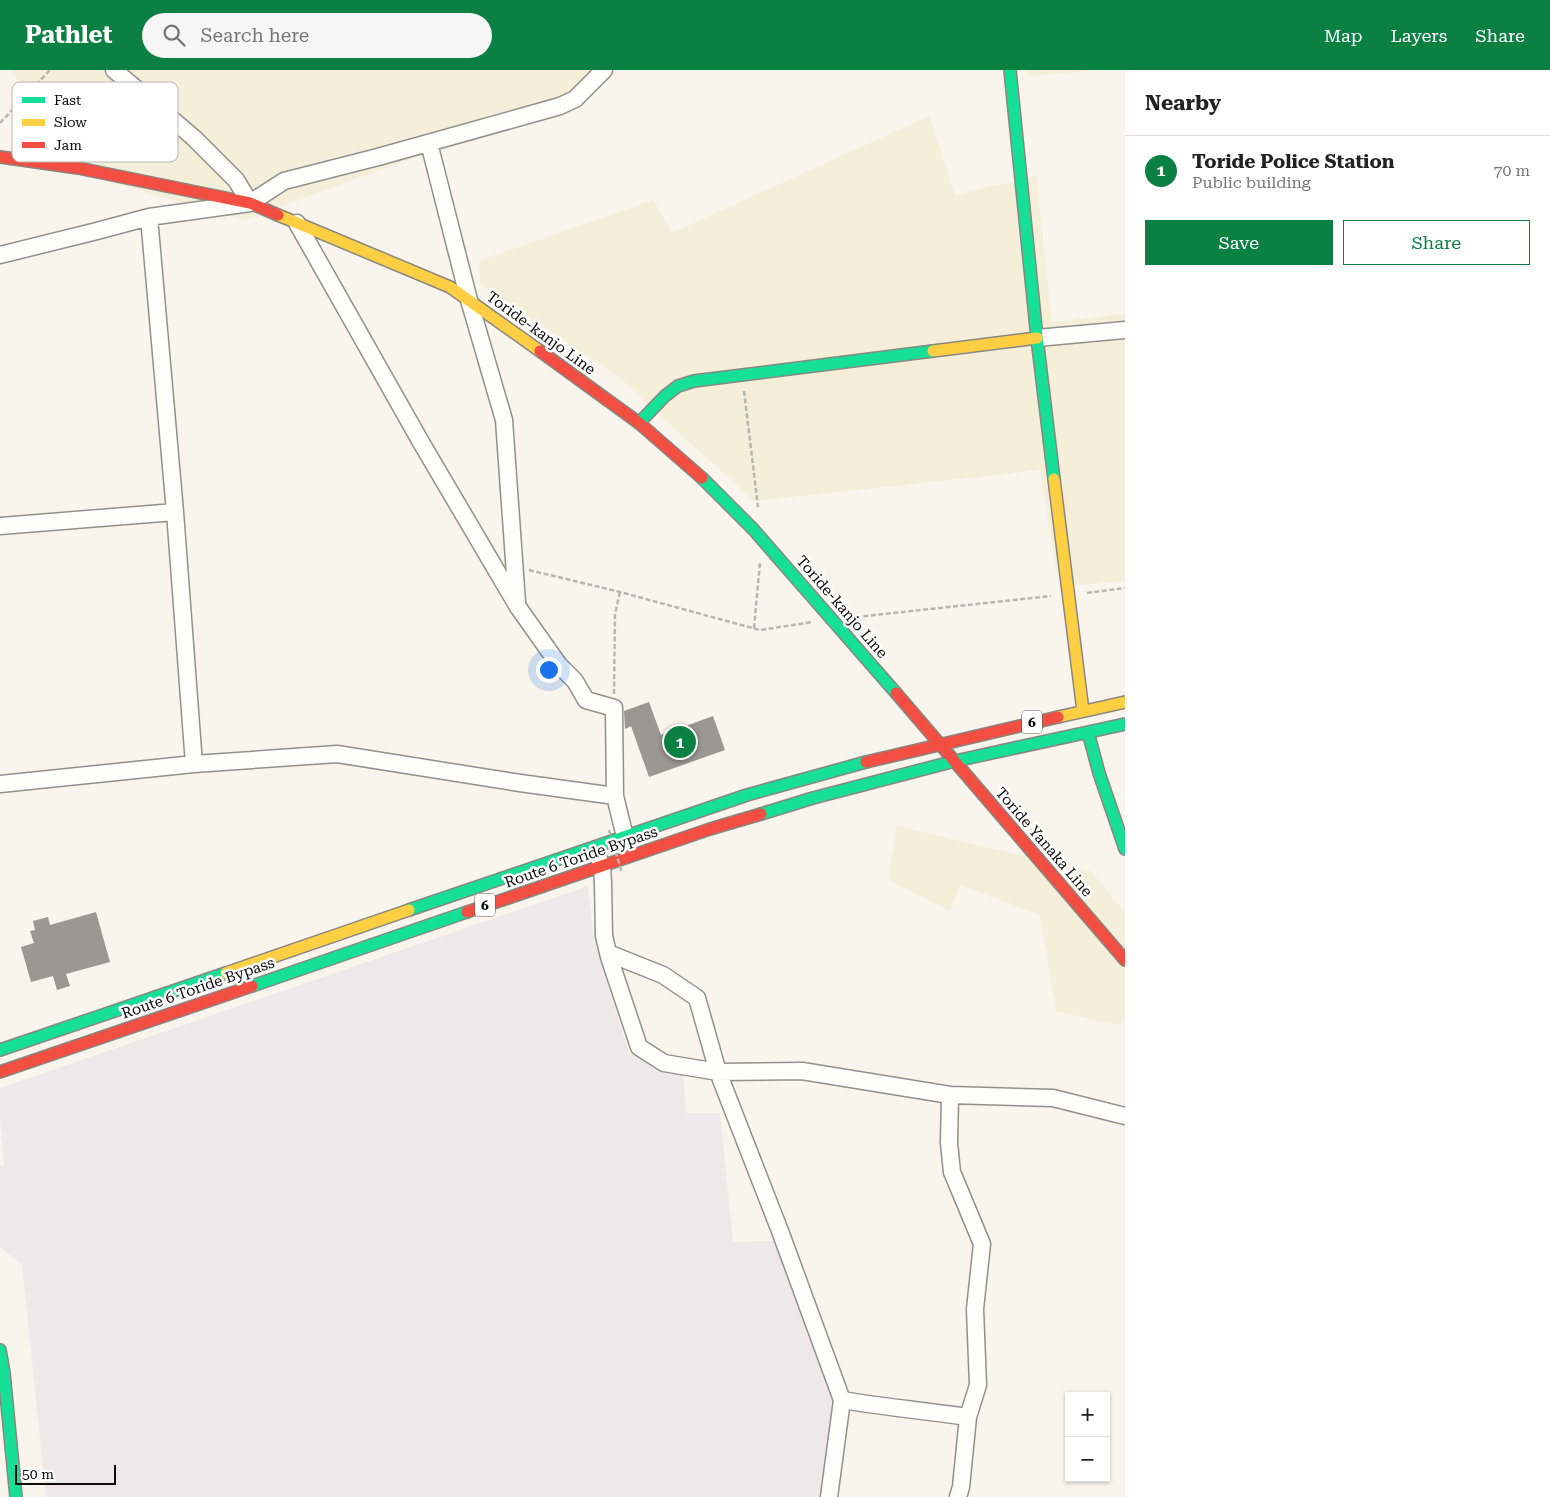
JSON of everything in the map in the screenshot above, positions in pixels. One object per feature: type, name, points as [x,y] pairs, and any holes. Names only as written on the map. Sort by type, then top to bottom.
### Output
[{"type":"main road","points":[[1010,70],[1037,338],[1084,711]]},
{"type":"main road","name":"Toride-kanjo Line","points":[[35,162],[78,168],[250,203],[450,287],[639,422],[702,479],[762,538],[940,743]]},
{"type":"main road","points":[[639,422],[678,386],[694,381],[1037,338]]},
{"type":"main road","name":"Route 6 Toride Bypass","points":[[0,1050],[747,795],[879,758],[1125,702]]},
{"type":"main road","name":"Route 6 Toride Bypass","points":[[0,1072],[710,829],[813,798],[955,761],[1125,724]]},
{"type":"main road","points":[[1088,732],[1099,773],[1125,849]]},
{"type":"main road","name":"Toride Yanaka Line","points":[[940,743],[1125,960]]},
{"type":"main road","points":[[0,1350],[16,1497]]},
{"type":"street","points":[[114,70],[128,82]]},
{"type":"street","points":[[0,255],[149,217],[250,203],[284,181],[560,106],[575,99],[604,70]]},
{"type":"street","points":[[178,124],[236,180],[250,203]]},
{"type":"street","points":[[429,143],[504,420],[518,607]]},
{"type":"street","points":[[149,217],[175,512],[194,764]]},
{"type":"street","points":[[296,223],[422,444],[518,607],[559,665],[575,681],[586,700],[614,708],[615,796],[625,837]]},
{"type":"street","points":[[1037,338],[1125,330]]},
{"type":"street","points":[[0,526],[175,512]]},
{"type":"street","points":[[0,784],[194,764],[337,754],[520,784],[615,796]]},
{"type":"street","points":[[596,847],[602,866],[604,936],[608,953],[638,1047],[664,1063],[718,1072],[802,1071],[950,1095],[1053,1098],[1125,1116]]},
{"type":"street","points":[[608,953],[663,975],[697,998],[718,1072],[780,1231],[842,1400],[829,1497]]},
{"type":"street","points":[[950,1095],[948,1143],[952,1172],[982,1244],[975,1309],[978,1385],[968,1417],[961,1487],[958,1497]]},
{"type":"street","points":[[842,1400],[880,1407],[920,1410],[968,1417]]},
{"type":"path","points":[[39,82],[50,70]]},
{"type":"path","points":[[0,123],[12,110]]},
{"type":"path","points":[[742,375],[758,509]]},
{"type":"path","points":[[754,628],[762,538]]},
{"type":"path","points":[[614,708],[614,614],[620,592]]},
{"type":"path","points":[[609,830],[622,873]]},
{"type":"shaded area","points":[[9,70],[596,70],[575,99],[244,220],[116,184],[95,162],[178,162],[178,82],[20,82]]},
{"type":"shaded area","points":[[1028,70],[1101,70],[1028,76]]},
{"type":"shaded area","points":[[929,116],[955,195],[1036,176],[1052,322],[1125,314],[1125,581],[1059,587],[1040,470],[754,501],[616,375],[480,284],[479,261],[653,200],[672,233]]},
{"type":"shaded area","points":[[897,826],[1092,872],[1121,908],[1125,908],[1125,1022],[1116,1025],[1056,1011],[1040,915],[960,885],[950,911],[888,880]]},
{"type":"shaded area","points":[[588,886],[594,940],[629,1053],[683,1075],[686,1113],[720,1113],[733,1242],[776,1241],[832,1397],[825,1475],[821,1497],[46,1497],[22,1265],[0,1247],[0,1167],[4,1166],[0,1119],[0,1088]]},
{"type":"building","points":[[649,702],[661,735],[713,716],[725,750],[649,777],[631,726],[625,729],[624,711]]},
{"type":"building","points":[[96,912],[110,962],[66,974],[70,986],[57,990],[53,976],[31,982],[21,947],[34,943],[30,931],[35,930],[33,921],[48,917],[50,925]]},
{"type":"traffic: fast","points":[[1010,70],[1037,338],[1054,479]]},
{"type":"traffic: fast","points":[[639,423],[665,396],[678,386],[694,381],[933,351]]},
{"type":"traffic: fast","points":[[702,478],[753,529],[896,693]]},
{"type":"traffic: fast","points":[[761,814],[813,798],[955,761],[1125,724]]},
{"type":"traffic: fast","points":[[1088,732],[1099,773],[1125,849]]},
{"type":"traffic: fast","points":[[409,910],[747,795],[866,762]]},
{"type":"traffic: fast","points":[[252,986],[467,912]]},
{"type":"traffic: fast","points":[[0,1050],[226,973]]},
{"type":"traffic: fast","points":[[0,1350],[16,1497]]},
{"type":"traffic: slow","points":[[278,215],[450,287],[540,351]]},
{"type":"traffic: slow","points":[[933,351],[1037,338]]},
{"type":"traffic: slow","points":[[1054,479],[1083,711]]},
{"type":"traffic: slow","points":[[1058,717],[1125,702]]},
{"type":"traffic: slow","points":[[226,973],[409,910]]},
{"type":"traffic: jam","points":[[0,157],[12,159]]},
{"type":"traffic: jam","points":[[35,162],[78,168],[250,203],[278,215]]},
{"type":"traffic: jam","points":[[540,351],[639,423],[702,478]]},
{"type":"traffic: jam","points":[[896,693],[1125,960]]},
{"type":"traffic: jam","points":[[866,762],[1058,717]]},
{"type":"traffic: jam","points":[[467,912],[710,829],[761,814]]},
{"type":"traffic: jam","points":[[0,1072],[252,986]]},
{"type":"place","name":"Toride Police Station","points":[[680,742]]}]
